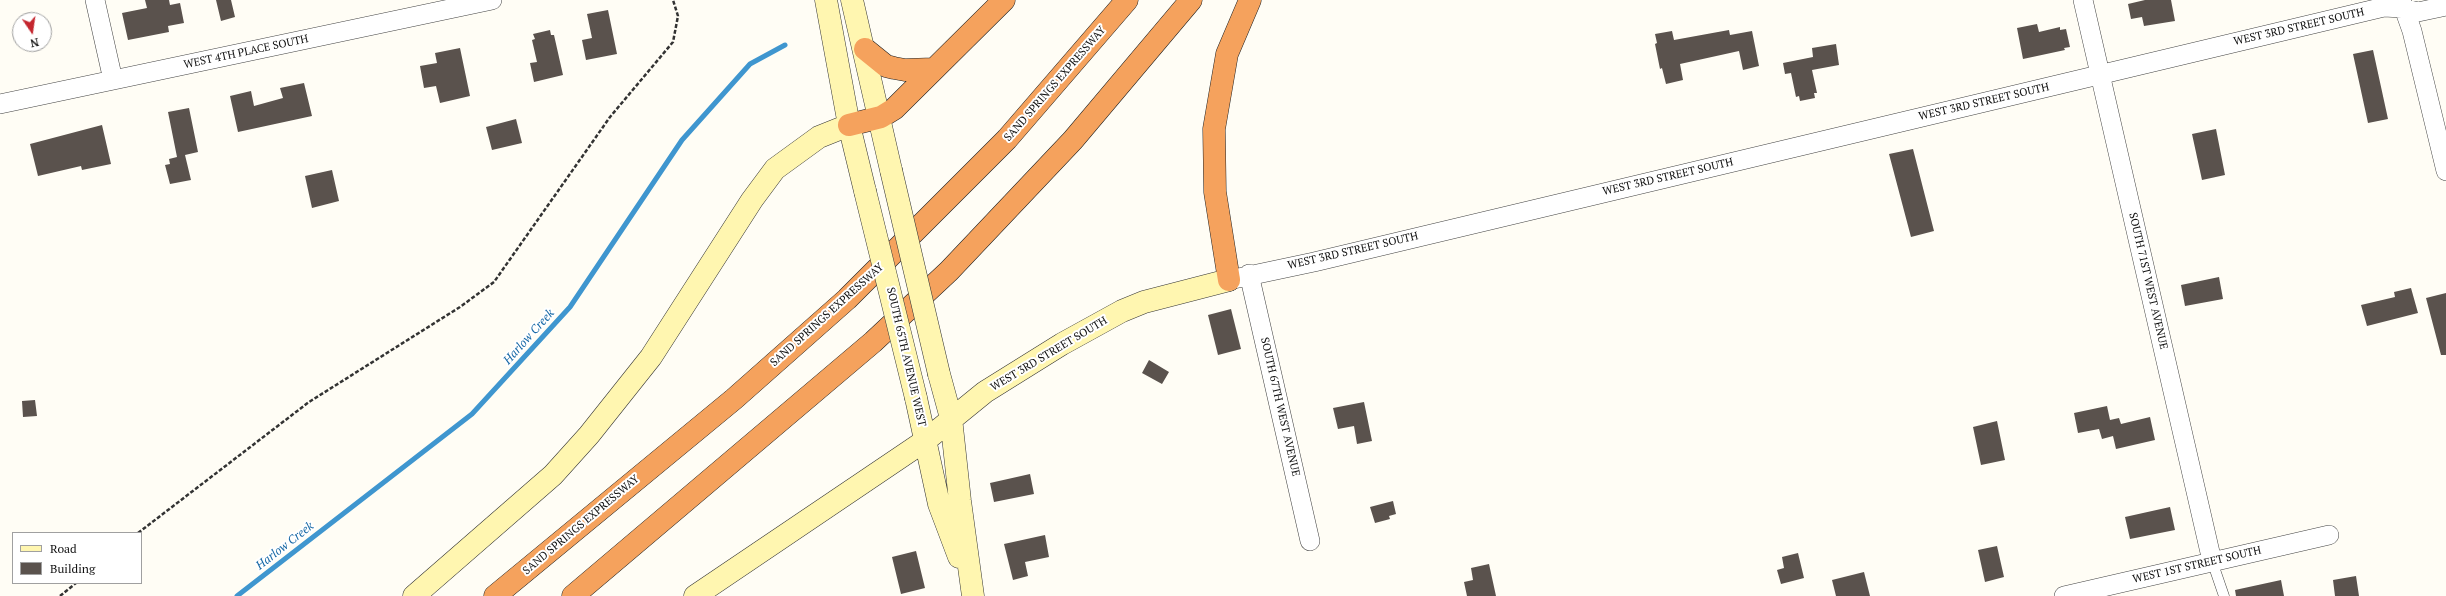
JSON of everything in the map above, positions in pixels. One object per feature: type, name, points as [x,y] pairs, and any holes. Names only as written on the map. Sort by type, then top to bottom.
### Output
[{"type":"highway","points":[[849,125],[880,117],[894,110],[933,69],[1004,0]]},
{"type":"highway","name":"SAND SPRINGS EXPRESSWAY","points":[[495,596],[734,399],[848,299],[1007,138],[1127,0]]},
{"type":"highway","points":[[573,596],[873,342],[949,271],[1073,140],[1191,0]]},
{"type":"highway","points":[[1239,277],[1214,192],[1214,129],[1227,54],[1250,0]]},
{"type":"highway","points":[[865,49],[886,66],[905,70],[933,69]]},
{"type":"main road","name":"SOUTH 65TH AVENUE WEST","points":[[826,0],[849,125],[926,440],[939,504],[973,595]]},
{"type":"main road","name":"SOUTH 65TH AVENUE WEST","points":[[852,0],[865,49],[891,170],[939,374],[951,418],[973,595]]},
{"type":"main road","points":[[414,596],[547,481],[589,435],[651,357],[752,200],[775,169],[819,137],[849,125]]},
{"type":"main road","name":"WEST 3RD STREET SOUTH","points":[[695,596],[926,440],[951,418],[985,392],[1024,368],[1122,311],[1144,302],[1239,277]]},
{"type":"street","points":[[95,0],[113,80]]},
{"type":"street","name":"WEST 4TH PLACE SOUTH","points":[[0,104],[492,0]]},
{"type":"street","name":"SOUTH 71ST WEST AVENUE","points":[[2083,0],[2212,561]]},
{"type":"street","points":[[2401,4],[2412,31],[2446,171]]},
{"type":"street","name":"WEST 3RD STREET SOUTH","points":[[1239,277],[1322,260],[2401,4],[2418,12],[2446,6]]},
{"type":"street","name":"SOUTH 67TH WEST AVENUE","points":[[1239,277],[1310,541]]},
{"type":"street","name":"WEST 1ST STREET SOUTH","points":[[2064,596],[2329,535]]},
{"type":"lane","points":[[2212,561],[2224,596]]},
{"type":"path","points":[[139,532],[309,402],[460,307],[494,282],[610,117],[673,42],[678,16],[673,0]]},
{"type":"path","points":[[60,596],[75,584]]},
{"type":"building","points":[[145,0],[169,0],[170,5],[180,3],[184,23],[168,26],[169,32],[128,40],[122,13],[147,8]]},
{"type":"building","points":[[216,0],[231,0],[235,17],[221,21]]},
{"type":"building","points":[[2145,0],[2171,0],[2175,21],[2144,26],[2142,17],[2131,19],[2128,4]]},
{"type":"building","points":[[608,10],[617,54],[586,60],[582,40],[592,38],[587,14]]},
{"type":"building","points":[[2037,24],[2039,32],[2060,27],[2060,30],[2066,29],[2070,47],[2064,48],[2065,50],[2023,59],[2017,28]]},
{"type":"building","points":[[550,30],[551,35],[554,35],[563,75],[534,82],[530,63],[537,62],[532,40],[535,39],[533,34]]},
{"type":"building","points":[[1729,30],[1730,35],[1752,31],[1759,66],[1743,70],[1739,51],[1680,64],[1683,80],[1666,84],[1662,68],[1660,69],[1655,44],[1657,43],[1655,34],[1672,31],[1674,40]]},
{"type":"building","points":[[1836,44],[1839,65],[1812,70],[1817,93],[1814,93],[1815,98],[1800,101],[1799,96],[1796,97],[1791,73],[1785,74],[1783,63],[1813,57],[1812,48]]},
{"type":"building","points":[[460,48],[470,96],[440,103],[436,86],[424,88],[420,66],[437,63],[435,53]]},
{"type":"building","points":[[2373,50],[2388,119],[2368,123],[2353,54]]},
{"type":"building","points":[[304,83],[312,116],[238,132],[230,96],[251,91],[254,106],[283,98],[280,88]]},
{"type":"building","points":[[189,108],[198,152],[185,155],[191,180],[170,184],[165,165],[170,164],[169,159],[177,157],[168,112]]},
{"type":"building","points":[[516,119],[522,143],[492,150],[486,127]]},
{"type":"building","points":[[102,125],[111,164],[82,170],[81,166],[38,176],[30,144]]},
{"type":"building","points":[[2216,129],[2225,175],[2202,180],[2192,134]]},
{"type":"building","points":[[1913,149],[1934,231],[1911,237],[1889,154]]},
{"type":"building","points":[[332,170],[339,201],[312,208],[305,176]]},
{"type":"building","points":[[2219,277],[2223,299],[2185,306],[2181,285]]},
{"type":"building","points":[[2411,288],[2418,313],[2367,326],[2361,305],[2395,297],[2394,292]]},
{"type":"building","points":[[2446,293],[2446,355],[2441,355],[2426,298]]},
{"type":"building","points":[[1231,309],[1241,349],[1218,355],[1208,315]]},
{"type":"building","points":[[1149,360],[1169,372],[1162,384],[1142,373]]},
{"type":"building","points":[[35,400],[37,416],[23,417],[22,401]]},
{"type":"building","points":[[1364,402],[1372,441],[1357,444],[1354,426],[1338,429],[1333,408]]},
{"type":"building","points":[[2107,406],[2110,420],[2119,418],[2121,424],[2150,417],[2155,440],[2116,449],[2113,436],[2102,439],[2099,429],[2078,433],[2074,413]]},
{"type":"building","points":[[1997,421],[2005,460],[1981,465],[1973,427]]},
{"type":"building","points":[[1030,474],[1034,494],[994,502],[990,483]]},
{"type":"building","points":[[1393,501],[1396,514],[1389,516],[1390,519],[1375,523],[1370,507]]},
{"type":"building","points":[[2170,507],[2175,530],[2130,539],[2125,517]]},
{"type":"building","points":[[1045,535],[1049,557],[1025,562],[1028,576],[1013,580],[1004,544]]},
{"type":"building","points":[[1997,546],[2004,577],[1985,582],[1978,550]]},
{"type":"building","points":[[916,551],[925,588],[901,594],[892,557]]},
{"type":"building","points":[[1798,553],[1804,578],[1781,584],[1777,570],[1784,568],[1782,557]]},
{"type":"building","points":[[1489,564],[1496,596],[1467,596],[1464,582],[1473,580],[1471,568]]},
{"type":"building","points":[[1864,572],[1870,596],[1836,596],[1832,580]]},
{"type":"building","points":[[2356,576],[2359,596],[2335,596],[2333,580]]},
{"type":"building","points":[[2281,580],[2284,596],[2236,596],[2235,590]]},
{"type":"waterway","name":"Harlow Creek","points":[[237,596],[472,414],[570,307],[682,140],[750,64],[785,45]]}]
